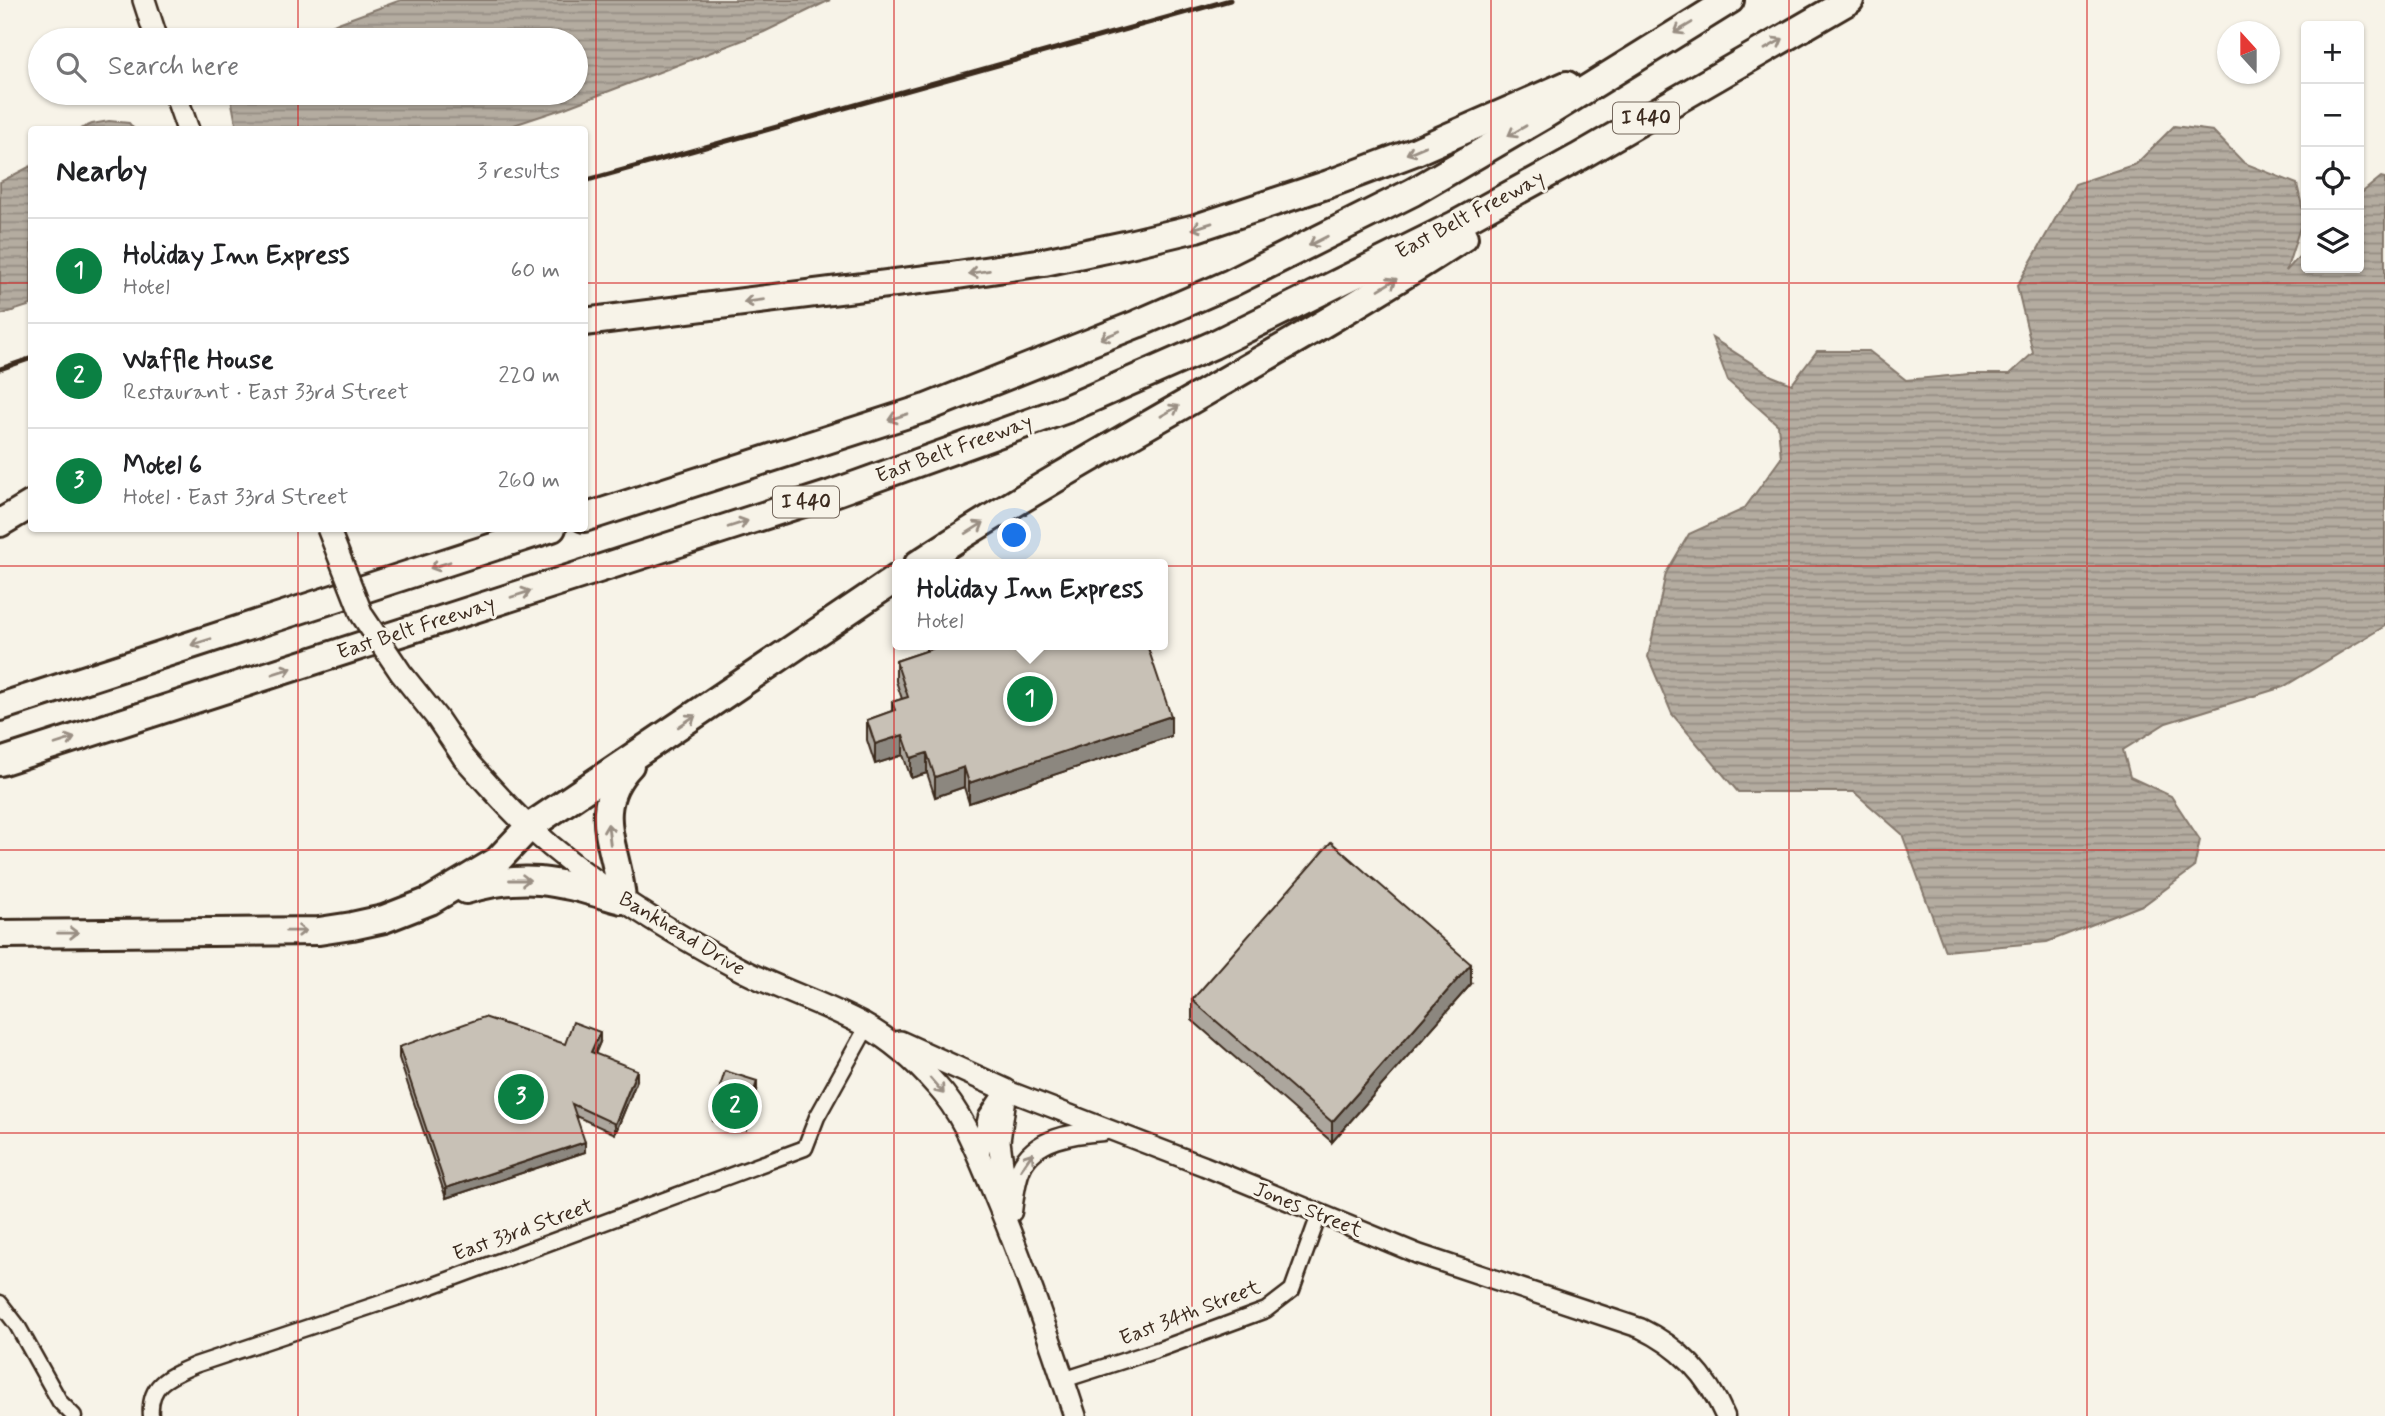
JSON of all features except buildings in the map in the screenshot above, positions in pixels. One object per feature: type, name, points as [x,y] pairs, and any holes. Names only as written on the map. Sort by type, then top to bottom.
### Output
[{"type":"highway","name":"I 440","points":[[588,517],[926,408],[1137,324],[1231,283],[1413,192],[1543,116],[1730,0]]},
{"type":"highway","name":"East Belt Freeway","points":[[0,762],[831,494],[1067,409],[1213,345],[1455,225],[1577,158],[1850,0]]},
{"type":"highway","points":[[588,321],[1044,262],[1184,231],[1329,184],[1402,156],[1637,56]]},
{"type":"highway","points":[[926,559],[1093,455],[1427,261],[1577,158]]},
{"type":"highway","points":[[0,523],[28,506]]},
{"type":"highway","points":[[0,707],[540,532]]},
{"type":"highway","points":[[430,901],[497,861],[529,827],[892,581]]},
{"type":"highway","points":[[0,934],[319,931],[384,919],[430,901],[495,881],[509,880],[563,884],[622,900],[621,879],[607,830],[607,812],[619,777],[647,748]]},
{"type":"main road","points":[[144,0],[154,28]]},
{"type":"main road","points":[[179,105],[187,126]]},
{"type":"main road","name":"Bankhead Drive","points":[[330,532],[362,615],[401,673],[464,758],[529,827],[622,900],[657,923],[735,967],[867,1027],[915,1062],[939,1087],[965,1128],[1009,1226],[1075,1416]]},
{"type":"main road","name":"Jones Street","points":[[867,1027],[1006,1090]]},
{"type":"main road","name":"Bankhead Drive","points":[[1006,1090],[999,1141],[1009,1226]]},
{"type":"street","name":"East 33rd Street","points":[[151,1416],[150,1406],[155,1390],[164,1379],[195,1365],[429,1287],[805,1148],[817,1117],[867,1027]]},
{"type":"street","name":"Jones Street","points":[[1006,1090],[1204,1166],[1418,1254],[1648,1332],[1672,1346],[1691,1362],[1706,1381],[1725,1416]]},
{"type":"street","points":[[979,1158],[988,1117],[1006,1090]]},
{"type":"street","points":[[1009,1226],[1017,1178],[1030,1154],[1040,1146],[1067,1136],[1108,1130]]},
{"type":"street","name":"East 34th Street","points":[[1063,1380],[1160,1349],[1266,1310],[1292,1290],[1319,1214]]},
{"type":"street","points":[[0,1303],[17,1325],[60,1402],[74,1416]]},
{"type":"shaded area","points":[[401,0],[830,0],[764,32],[588,99],[588,28],[327,28]]},
{"type":"shaded area","points":[[232,105],[573,105],[511,126],[236,126]]},
{"type":"shaded area","points":[[109,121],[129,123],[132,126],[87,126]]},
{"type":"shaded area","points":[[2174,126],[2213,131],[2244,163],[2297,184],[2301,202],[2301,224],[2286,271],[2301,254],[2301,273],[2364,273],[2364,191],[2381,177],[2385,178],[2385,626],[2283,687],[2166,723],[2123,750],[2130,777],[2171,796],[2200,840],[2194,868],[2145,904],[2047,942],[1945,951],[1902,834],[1854,792],[1738,792],[1672,714],[1648,657],[1666,573],[1689,534],[1744,509],[1781,458],[1778,425],[1728,381],[1712,338],[1772,376],[1792,384],[1817,351],[1869,351],[1906,380],[1969,374],[2010,374],[2033,353],[2017,286],[2075,184],[2136,164]]},
{"type":"shaded area","points":[[28,168],[28,306],[0,315],[0,182]]},
{"type":"railway","points":[[588,180],[1230,0]]},
{"type":"railway","points":[[0,369],[28,359]]},
{"type":"place","name":"Holiday Inn Express","points":[[1030,699]]},
{"type":"place","name":"Motel 6","points":[[521,1097]]},
{"type":"place","name":"Waffle House","points":[[735,1106]]}]
